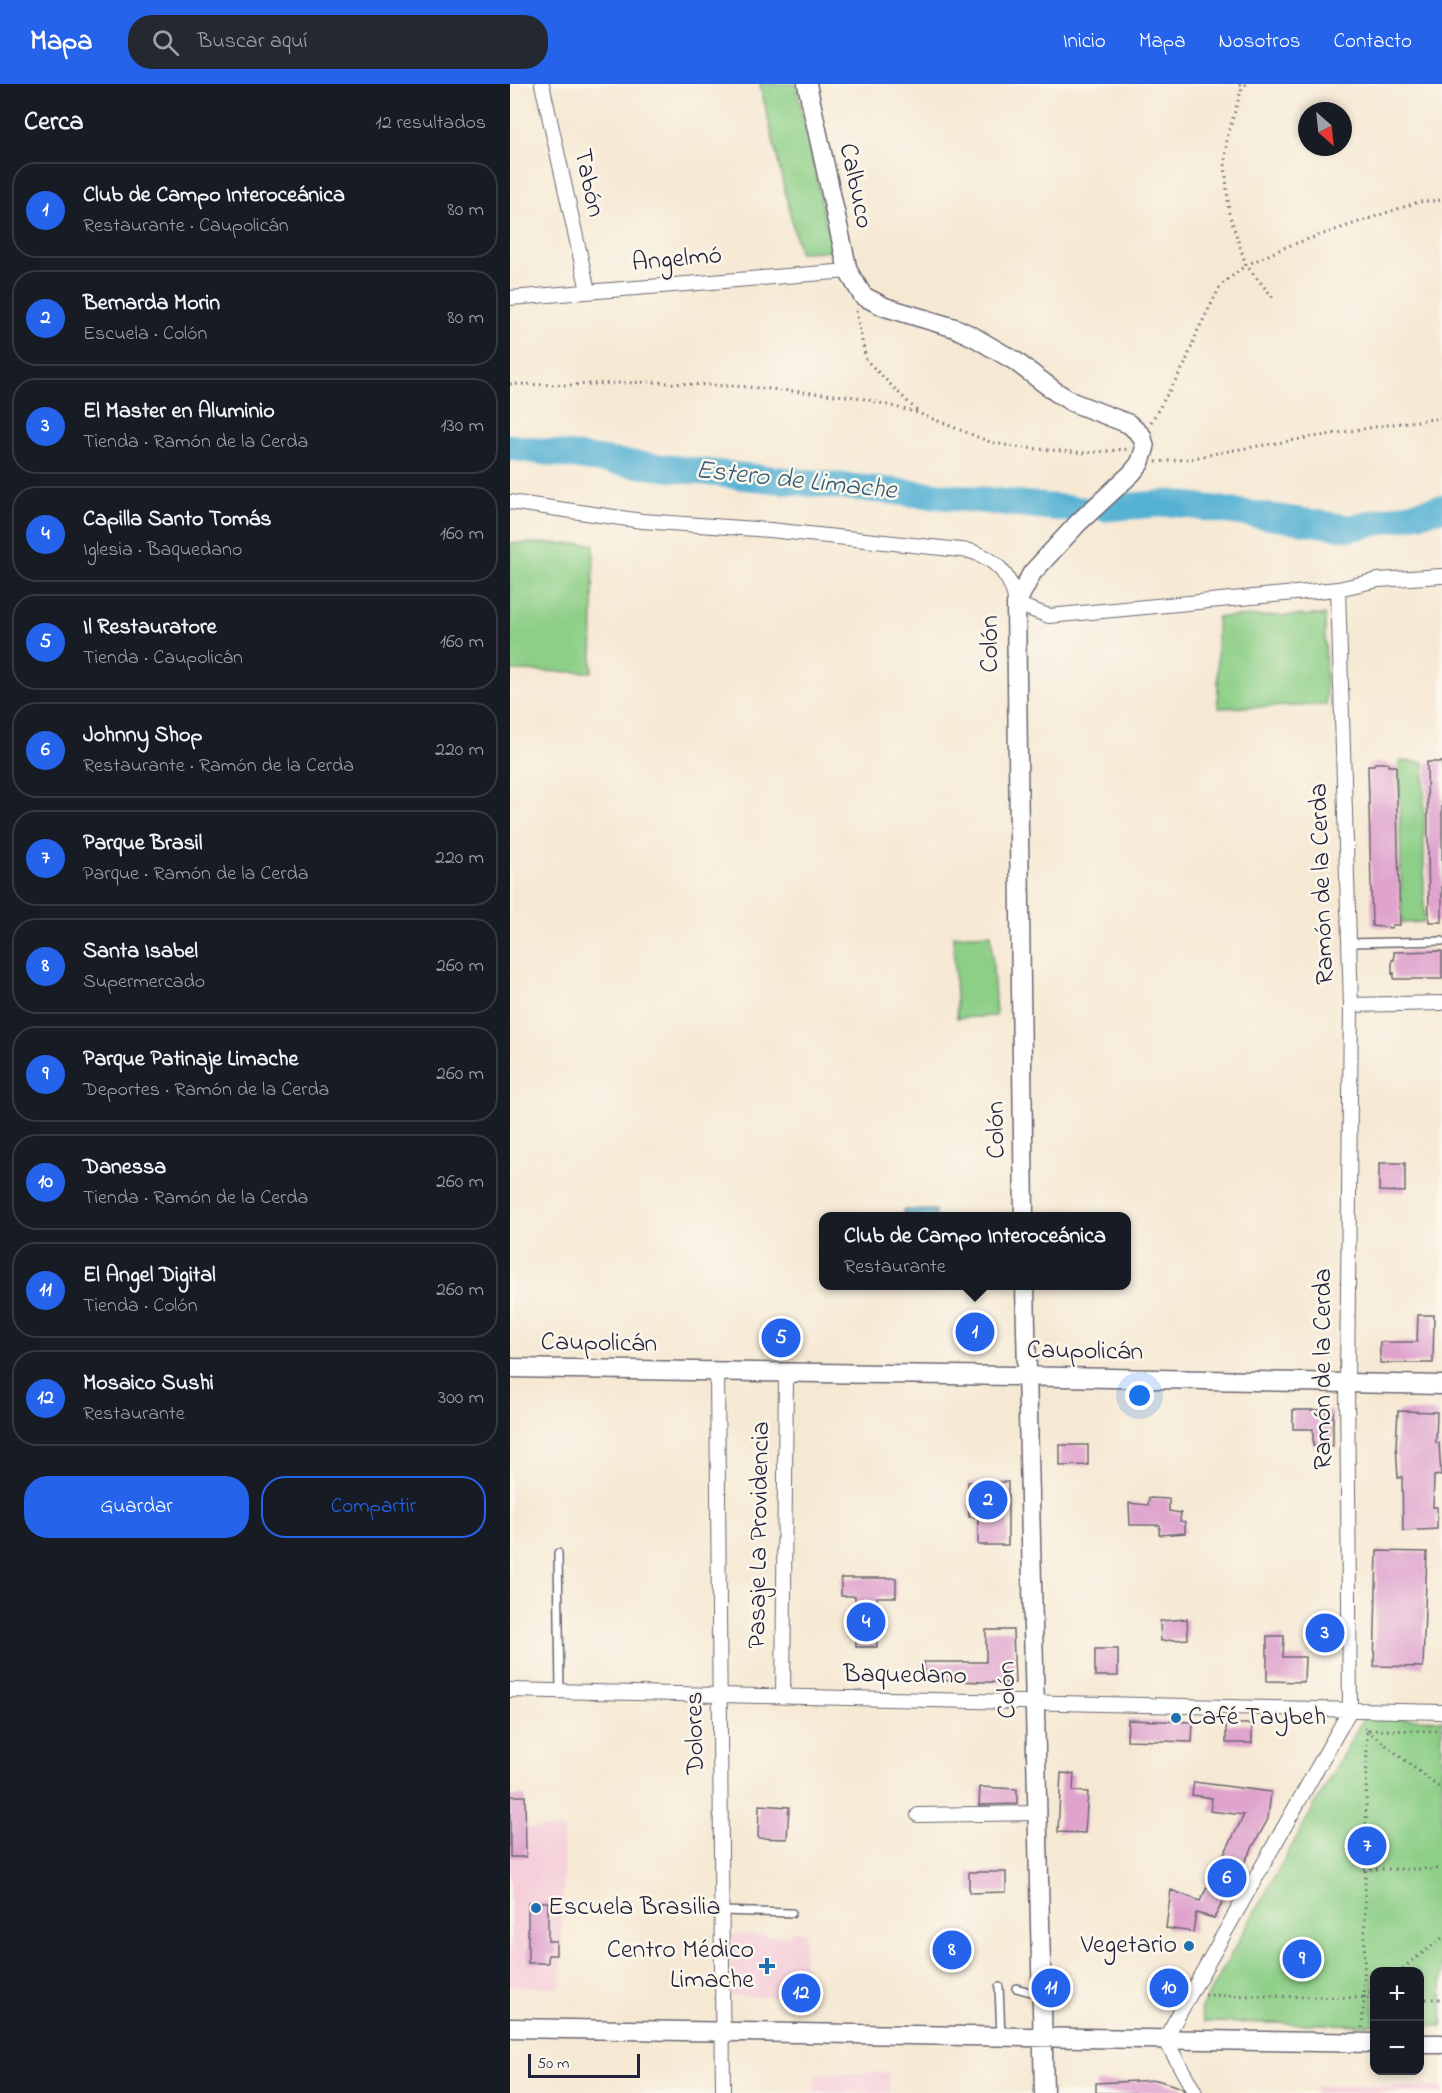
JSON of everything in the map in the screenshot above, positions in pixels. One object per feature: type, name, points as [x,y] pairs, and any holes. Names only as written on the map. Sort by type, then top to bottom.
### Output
[{"type":"street","name":"Tabón","points":[[542,84],[588,291]]},
{"type":"street","name":"Calbuco","points":[[807,84],[848,271],[863,296]]},
{"type":"street","name":"Angelmó","points":[[510,298],[848,271]]},
{"type":"street","points":[[863,296],[885,307],[955,328],[974,337],[1015,361],[1072,402],[1130,424],[1142,449]]},
{"type":"street","name":"Colón","points":[[1024,1212],[1016,604],[1032,573],[1078,523],[1132,473],[1142,449]]},
{"type":"street","points":[[510,502],[642,521],[770,530],[970,551],[990,559],[1005,573],[1016,604],[1049,616],[1338,589],[1378,580],[1442,576]]},
{"type":"street","name":"Ramón de la Cerda","points":[[1165,2040],[1350,1710],[1347,1383],[1351,1005],[1338,589]]},
{"type":"street","points":[[1351,1005],[1442,1003]]},
{"type":"street","name":"Colón","points":[[1024,1290],[1044,2093]]},
{"type":"street","name":"Caupolicán","points":[[510,1368],[1442,1385]]},
{"type":"street","name":"Dolores","points":[[717,1372],[723,2093]]},
{"type":"street","name":"Pasaje La Providencia","points":[[783,1697],[786,1372]]},
{"type":"street","name":"Baquedano","points":[[510,1690],[1442,1712]]},
{"type":"street","points":[[918,1815],[1037,1813]]},
{"type":"street","points":[[510,2028],[1367,2043]]},
{"type":"street","points":[[1165,2040],[1195,2093]]},
{"type":"street","points":[[1424,2044],[1442,2044]]},
{"type":"lane","points":[[1348,943],[1442,941]]},
{"type":"lane","points":[[558,1553],[560,1691]]},
{"type":"lane","points":[[721,1911],[792,1913]]},
{"type":"lane","points":[[999,1987],[1002,2037]]},
{"type":"lane","points":[[1016,1988],[1041,1995]]},
{"type":"path","points":[[1240,84],[1241,91]]},
{"type":"path","points":[[1246,84],[1241,91],[1227,138],[1225,164],[1228,213],[1246,265],[1275,300]]},
{"type":"path","points":[[1142,449],[1185,364],[1197,332],[1221,285],[1246,265],[1288,246],[1418,202],[1442,200]]},
{"type":"path","points":[[863,296],[856,310],[866,360],[918,413]]},
{"type":"path","points":[[510,384],[568,385],[649,382],[748,387],[857,397],[918,413],[990,442],[1015,447],[1085,453],[1142,449],[1189,459],[1393,424],[1442,418]]},
{"type":"path","points":[[1350,1710],[1367,1730],[1442,1790]]},
{"type":"path","points":[[1367,1730],[1442,1731]]},
{"type":"path","points":[[1367,1730],[1364,1869],[1364,1997],[1367,2043]]},
{"type":"path","points":[[1364,1869],[1442,1869]]},
{"type":"path","points":[[1403,1967],[1442,1938]]},
{"type":"path","points":[[1364,1997],[1370,1992]]},
{"type":"path","points":[[1191,1995],[1370,1998]]},
{"type":"path","points":[[1424,1999],[1442,2000]]},
{"type":"shaded area","name":"Escuela Brasilia","points":[[510,1828],[564,1829],[561,1987],[510,1987]]},
{"type":"shaded area","name":"Centro Médico Limache","points":[[790,1931],[805,1932],[803,1997],[730,1996],[729,1934],[790,1936]]},
{"type":"shaded area","points":[[889,2072],[889,2093],[815,2093],[815,2074]]},
{"type":"shaded area","points":[[1315,2086],[1442,2086],[1442,2093],[1315,2093]]},
{"type":"green space","points":[[760,84],[796,84],[832,251],[799,252]]},
{"type":"green space","points":[[510,543],[594,544],[592,672],[510,671]]},
{"type":"green space","points":[[1325,615],[1326,705],[1218,708],[1217,617]]},
{"type":"green space","points":[[1399,761],[1424,762],[1424,922],[1402,923]]},
{"type":"green space","points":[[991,934],[996,1016],[957,1018],[953,936]]},
{"type":"green space","points":[[1364,1717],[1442,1720],[1442,2026],[1424,2026],[1424,1967],[1370,1967],[1370,2025],[1204,2022],[1200,2010]]},
{"type":"water","points":[[903,1210],[935,1210],[935,1212],[903,1212]]},
{"type":"building","points":[[1427,762],[1442,762],[1442,922],[1429,922]]},
{"type":"building","points":[[1388,763],[1388,766],[1396,766],[1400,925],[1392,925],[1392,928],[1372,926],[1368,765]]},
{"type":"building","points":[[1442,951],[1442,979],[1394,979],[1392,960],[1394,960],[1394,952]]},
{"type":"building","points":[[1379,1163],[1405,1163],[1405,1192],[1379,1191]]},
{"type":"building","points":[[1418,1315],[1434,1315],[1433,1363],[1380,1363],[1380,1342],[1417,1342]]},
{"type":"building","points":[[1293,1410],[1333,1410],[1333,1446],[1313,1446],[1313,1429],[1293,1429]]},
{"type":"building","points":[[1398,1411],[1437,1412],[1436,1443],[1439,1443],[1441,1475],[1434,1476],[1433,1507],[1437,1507],[1437,1529],[1403,1531],[1402,1477],[1398,1478],[1396,1445]]},
{"type":"building","points":[[1060,1445],[1088,1445],[1088,1465],[1060,1466]]},
{"type":"building","points":[[968,1482],[1008,1482],[1008,1545],[978,1545],[978,1517],[969,1517]]},
{"type":"building","points":[[1149,1498],[1169,1499],[1169,1511],[1181,1513],[1180,1521],[1185,1522],[1185,1533],[1159,1535],[1160,1525],[1130,1525],[1129,1503],[1148,1505]]},
{"type":"building","points":[[1377,1551],[1427,1552],[1423,1667],[1374,1666]]},
{"type":"building","points":[[841,1578],[896,1578],[896,1597],[877,1597],[877,1647],[856,1647],[855,1596],[841,1596]]},
{"type":"building","points":[[1187,1619],[1188,1639],[1161,1641],[1160,1621]]},
{"type":"building","points":[[986,1630],[1013,1630],[1015,1683],[924,1680],[924,1662],[986,1662]]},
{"type":"building","points":[[1267,1636],[1284,1636],[1283,1657],[1305,1657],[1304,1682],[1267,1681]]},
{"type":"building","points":[[1095,1649],[1118,1649],[1118,1676],[1095,1676]]},
{"type":"building","points":[[1128,1720],[1193,1722],[1192,1742],[1127,1740]]},
{"type":"building","points":[[1226,1724],[1252,1724],[1252,1743],[1226,1743]]},
{"type":"building","points":[[1061,1773],[1074,1774],[1073,1791],[1088,1792],[1085,1833],[1058,1832]]},
{"type":"building","points":[[1194,1782],[1271,1792],[1268,1819],[1214,1918],[1196,1913],[1193,1932],[1166,1928],[1171,1890],[1200,1901],[1244,1815],[1210,1811],[1212,1798],[1192,1795]]},
{"type":"building","points":[[980,1787],[1017,1789],[1017,1804],[979,1805]]},
{"type":"building","points":[[510,1796],[525,1796],[526,1857],[510,1857]]},
{"type":"building","points":[[759,1805],[789,1807],[787,1839],[758,1838]]},
{"type":"building","points":[[969,1872],[1006,1872],[1006,1892],[969,1893]]},
{"type":"building","points":[[528,1902],[548,1902],[548,1941],[556,1941],[556,1955],[548,1955],[548,1963],[528,1963]]},
{"type":"building","points":[[1157,2080],[1182,2088],[1185,2093],[1096,2093],[1096,2083]]},
{"type":"waterway","name":"Estero de Limache","points":[[510,447],[623,463],[749,477],[1082,510]]},
{"type":"waterway","name":"Estero de Limache","points":[[1105,508],[1172,503],[1350,528],[1442,508]]},
{"type":"place","name":"Club de Campo Interoceánica","points":[[975,1332]]},
{"type":"place","name":"Il Restauratore","points":[[781,1338]]},
{"type":"place","name":"Bernarda Morin","points":[[988,1500]]},
{"type":"place","name":"Capilla Santo Tomás","points":[[866,1622]]},
{"type":"place","name":"El Master en Aluminio","points":[[1325,1633]]},
{"type":"place","name":"Café Taybeh","points":[[1176,1718]]},
{"type":"place","name":"Parque Brasil","points":[[1367,1846]]},
{"type":"place","name":"Johnny Shop","points":[[1227,1878]]},
{"type":"place","name":"Escuela Brasilia","points":[[536,1908]]},
{"type":"place","name":"Vegetario","points":[[1189,1946]]},
{"type":"place","name":"Santa Isabel","points":[[952,1950]]},
{"type":"place","name":"Parque Patinaje Limache","points":[[1302,1959]]},
{"type":"place","name":"Centro Médico Limache","points":[[767,1966]]},
{"type":"place","name":"El Angel Digital","points":[[1051,1988]]},
{"type":"place","name":"Danessa","points":[[1169,1988]]},
{"type":"place","name":"Mosaico Sushi","points":[[801,1993]]}]
